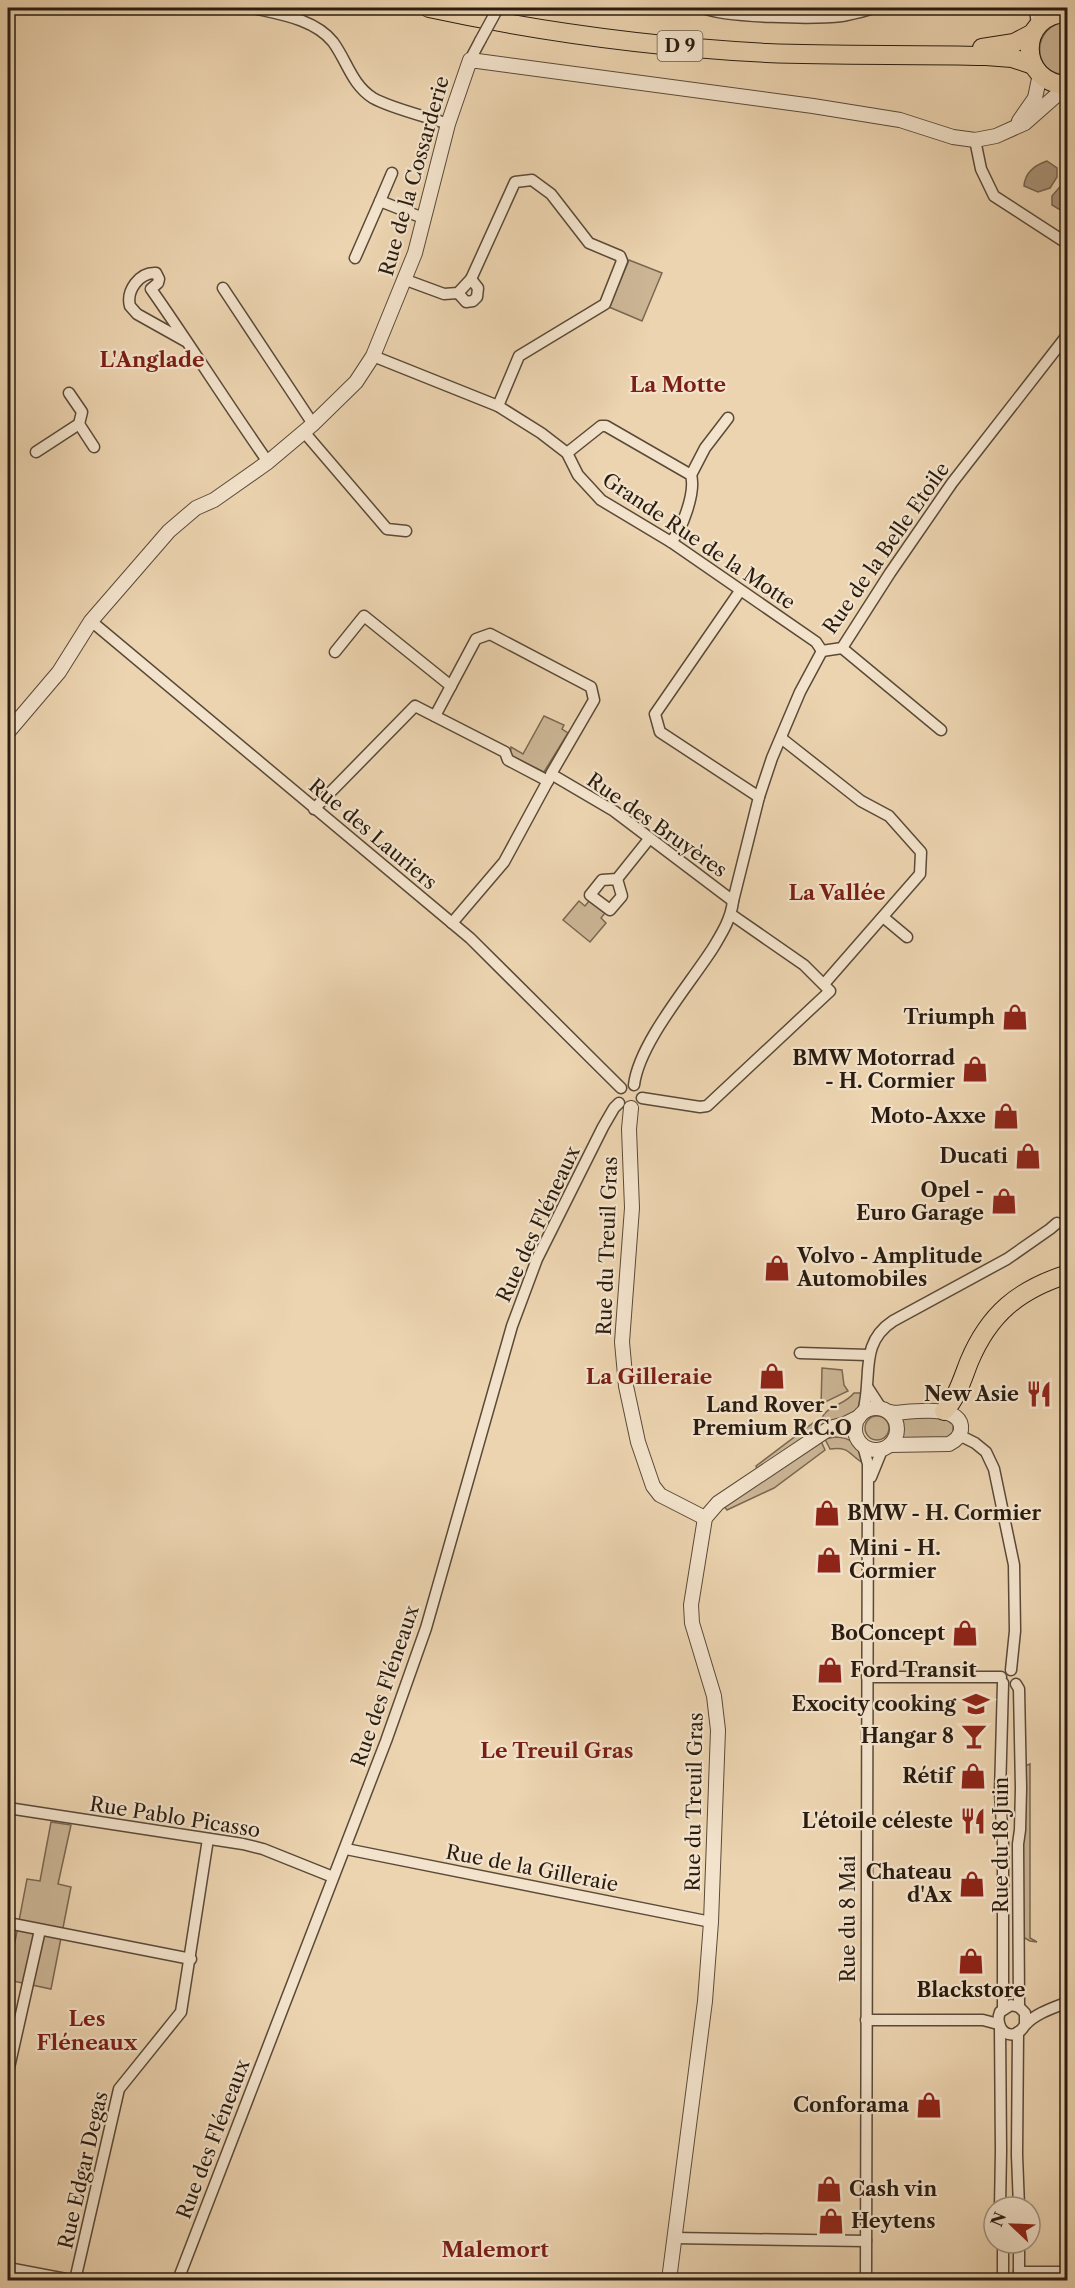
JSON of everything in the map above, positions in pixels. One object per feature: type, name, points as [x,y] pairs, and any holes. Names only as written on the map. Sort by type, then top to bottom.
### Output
[{"type":"main road","name":"D 9","points":[[429,8],[561,32],[704,48],[824,55],[1007,57],[1036,69]]},
{"type":"main road","points":[[1063,11],[1047,18],[1035,30],[1029,49],[1036,69],[1053,82],[1068,85]]},
{"type":"main road","name":"D 9","points":[[933,55],[1007,45],[1021,40],[1035,30]]},
{"type":"main road","points":[[944,1411],[955,1398],[975,1348],[995,1316],[1017,1298],[1046,1282],[1068,1274]]},
{"type":"street","points":[[253,8],[291,17],[323,33],[333,42],[353,80],[372,98],[448,124]]},
{"type":"street","name":"Rue de la Cossarderie","points":[[8,732],[59,672],[91,621],[168,531],[196,508],[214,501],[268,462],[356,382],[373,356],[406,280],[416,253],[448,124],[470,60],[498,8]]},
{"type":"street","points":[[704,8],[723,13],[824,17],[857,13],[873,8]]},
{"type":"street","points":[[1035,8],[1035,30]]},
{"type":"street","points":[[470,60],[813,106],[900,120],[953,137],[975,140],[996,136],[1035,116],[1068,85]]},
{"type":"street","points":[[1009,130],[1024,116],[1035,98],[1036,69]]},
{"type":"street","points":[[975,140],[981,169],[994,196],[1068,244]]},
{"type":"street","points":[[356,258],[392,173]]},
{"type":"street","points":[[406,280],[444,294],[458,293],[471,279],[515,182],[532,180],[551,194],[589,243],[620,256],[622,261],[604,304],[519,356],[498,406]]},
{"type":"street","points":[[380,201],[423,218]]},
{"type":"street","points":[[187,342],[137,314],[130,306],[129,297],[133,286],[150,273],[156,273],[159,279],[151,289],[187,342],[268,462]]},
{"type":"street","points":[[458,293],[466,302],[477,297],[478,288],[471,279]]},
{"type":"street","points":[[223,288],[308,428],[387,529],[406,531]]},
{"type":"street","name":"Rue de la Belle Etoile","points":[[634,1084],[643,1056],[660,1025],[732,915],[733,901],[759,797],[800,692],[822,651],[842,648],[952,483],[1068,334]]},
{"type":"street","name":"Grande Rue de la Motte","points":[[373,356],[498,406],[542,433],[567,453],[578,475],[601,500],[671,542],[816,642],[822,651]]},
{"type":"street","points":[[36,453],[79,424],[82,412],[69,393]]},
{"type":"street","points":[[671,542],[680,530],[692,493],[692,475],[705,448],[728,418]]},
{"type":"street","points":[[79,424],[94,447]]},
{"type":"street","points":[[567,453],[601,426],[606,426],[692,475]]},
{"type":"street","points":[[740,591],[655,714],[660,732],[759,797]]},
{"type":"street","points":[[335,652],[364,616],[451,686]]},
{"type":"street","name":"Rue des Lauriers","points":[[91,621],[470,938],[621,1088]]},
{"type":"street","points":[[435,717],[476,639],[490,634],[591,687],[594,700],[549,777],[504,862],[452,923]]},
{"type":"street","points":[[842,648],[941,730]]},
{"type":"street","name":"Rue des Bruyères","points":[[314,809],[415,706],[505,752],[508,760],[549,777],[614,811],[733,901]]},
{"type":"street","points":[[781,738],[861,801],[889,816],[921,852],[920,874],[824,984]]},
{"type":"street","points":[[617,879],[649,839]]},
{"type":"street","points":[[642,1098],[700,1107],[711,1104],[830,991],[804,965],[732,915]]},
{"type":"street","points":[[883,917],[908,938]]},
{"type":"street","points":[[621,1088],[627,1084],[634,1084],[641,1091],[642,1098],[637,1106],[625,1106]]},
{"type":"street","name":"Rue du Treuil Gras","points":[[621,1088],[618,1094],[625,1106],[629,1129],[632,1208],[622,1342],[626,1386],[638,1442],[653,1486],[660,1495],[705,1518],[691,1605],[692,1623],[714,1696],[718,1730],[711,1922],[705,2001],[669,2280]]},
{"type":"street","name":"Rue des Fléneaux","points":[[178,2280],[333,1877],[346,1849],[426,1628],[512,1326],[537,1259],[603,1127],[614,1108],[625,1106]]},
{"type":"street","points":[[860,1442],[855,1427],[868,1387],[868,1355],[878,1335],[889,1324],[1007,1258],[1057,1223]]},
{"type":"street","points":[[800,1353],[868,1355]]},
{"type":"street","points":[[868,1387],[885,1410],[895,1418],[898,1427],[896,1437],[886,1448],[868,1486]]},
{"type":"street","points":[[705,1518],[718,1503],[821,1434],[832,1427],[845,1424],[869,1408],[895,1413],[944,1411],[952,1413],[961,1426],[959,1435],[946,1445],[900,1444],[872,1450],[843,1433],[821,1434]]},
{"type":"street","points":[[959,1435],[986,1452],[994,1469],[1014,1565],[1015,1631],[1011,1670]]},
{"type":"street","name":"Rue du 8 Mai","points":[[860,1442],[868,1464],[866,2280]]},
{"type":"street","points":[[867,1677],[1002,1680],[1010,1687],[1016,1684],[1018,1677],[1016,1672],[1011,1670],[1004,1672],[1002,1680],[1000,2195]]},
{"type":"street","name":"Rue du 18 Juin","points":[[1016,1684],[1019,1689],[1021,1788],[1018,1844],[1021,2009]]},
{"type":"street","name":"Rue Pablo Picasso","points":[[8,1808],[243,1844],[263,1849],[333,1877]]},
{"type":"street","name":"Rue Edgar Degas","points":[[75,2280],[119,2089],[181,2012],[208,1839]]},
{"type":"street","name":"Rue de la Gilleraie","points":[[346,1849],[711,1922]]},
{"type":"street","points":[[8,1923],[191,1959]]},
{"type":"street","points":[[8,2072],[40,1930]]},
{"type":"street","points":[[1000,2018],[1006,2033],[1022,2029],[1038,2015],[1068,2002]]},
{"type":"street","points":[[866,2020],[983,2020],[1000,2018],[1011,2005],[1038,2015]]},
{"type":"street","points":[[1019,2195],[1017,2155],[1022,2029],[1026,2017],[1021,2009]]},
{"type":"street","points":[[674,2238],[866,2241]]},
{"type":"street","points":[[1003,2255],[1003,2280]]},
{"type":"street","points":[[1018,2255],[1018,2276],[1068,2272]]},
{"type":"street","points":[[8,2268],[71,2280]]},
{"type":"shaded area","points":[[1067,21],[1067,75],[1055,73],[1047,67],[1041,59],[1040,50],[1041,40],[1046,32],[1055,25]]},
{"type":"shaded area","points":[[1067,140],[1067,214],[1052,205],[1052,196],[1064,182],[1063,146]]},
{"type":"shaded area","points":[[1047,161],[1057,168],[1057,177],[1050,188],[1038,192],[1024,186],[1031,170]]},
{"type":"shaded area","points":[[629,260],[662,273],[642,321],[609,307]]},
{"type":"shaded area","points":[[544,716],[564,725],[562,729],[568,733],[544,772],[510,755],[511,747],[523,754]]},
{"type":"shaded area","points":[[579,901],[585,906],[589,901],[605,913],[601,918],[606,923],[590,942],[563,920]]},
{"type":"shaded area","points":[[822,1368],[842,1370],[844,1385],[848,1391],[827,1401],[821,1407]]},
{"type":"shaded area","points":[[854,1393],[863,1393],[860,1407],[854,1414],[821,1427],[822,1417],[826,1412],[850,1398]]},
{"type":"shaded area","points":[[877,1416],[882,1417],[888,1423],[888,1433],[882,1439],[877,1440],[872,1439],[866,1433],[865,1428],[866,1423],[872,1417]]},
{"type":"shaded area","points":[[943,1417],[953,1425],[953,1433],[949,1438],[899,1441],[903,1428],[900,1418]]},
{"type":"shaded area","points":[[813,1423],[816,1431],[758,1472],[756,1466]]},
{"type":"shaded area","points":[[835,1437],[851,1441],[860,1452],[863,1463],[846,1450],[830,1449],[825,1439]]},
{"type":"shaded area","points":[[821,1441],[825,1450],[774,1488],[727,1510],[724,1506]]},
{"type":"shaded area","points":[[1030,1764],[1030,1938],[1037,1942],[1023,1937],[1023,1767]]},
{"type":"shaded area","points":[[51,1822],[71,1825],[58,1884],[71,1887],[51,1989],[8,1980],[8,1978],[27,1879],[40,1881]]},
{"type":"place","name":"Triumph","points":[[1015,1017]]},
{"type":"place","name":"BMW Motorrad - H. Cormier","points":[[975,1069]]},
{"type":"place","name":"Moto-Axxe","points":[[1006,1116]]},
{"type":"place","name":"Ducati","points":[[1028,1156]]},
{"type":"place","name":"Opel - Euro Garage","points":[[1004,1201]]},
{"type":"place","name":"Volvo - Amplitude Automobiles","points":[[777,1268]]},
{"type":"place","name":"Land Rover - Premium R.C.O","points":[[772,1376]]},
{"type":"place","name":"New Asie","points":[[1039,1394]]},
{"type":"place","name":"BMW - H. Cormier","points":[[827,1513]]},
{"type":"place","name":"Mini - H. Cormier","points":[[829,1560]]},
{"type":"place","name":"BoConcept","points":[[965,1633]]},
{"type":"place","name":"Ford Transit","points":[[830,1670]]},
{"type":"place","name":"Exocity cooking","points":[[976,1704]]},
{"type":"place","name":"Hangar 8","points":[[974,1736]]},
{"type":"place","name":"Rétif","points":[[973,1776]]},
{"type":"place","name":"L'étoile céleste","points":[[973,1821]]},
{"type":"place","name":"Chateau d'Ax","points":[[972,1884]]},
{"type":"place","name":"Blackstore","points":[[971,1961]]},
{"type":"place","name":"Conforama","points":[[929,2105]]},
{"type":"place","name":"Cash vin","points":[[829,2189]]},
{"type":"place","name":"Heytens","points":[[831,2221]]},
{"type":"district","name":"L'Anglade","points":[[152,360]]},
{"type":"district","name":"La Motte","points":[[678,385]]},
{"type":"district","name":"La Vallée","points":[[837,893]]},
{"type":"district","name":"La Gilleraie","points":[[649,1377]]},
{"type":"district","name":"Le Treuil Gras","points":[[557,1751]]},
{"type":"district","name":"Les Fléneaux","points":[[87,2031]]},
{"type":"district","name":"Malemort","points":[[495,2250]]}]
